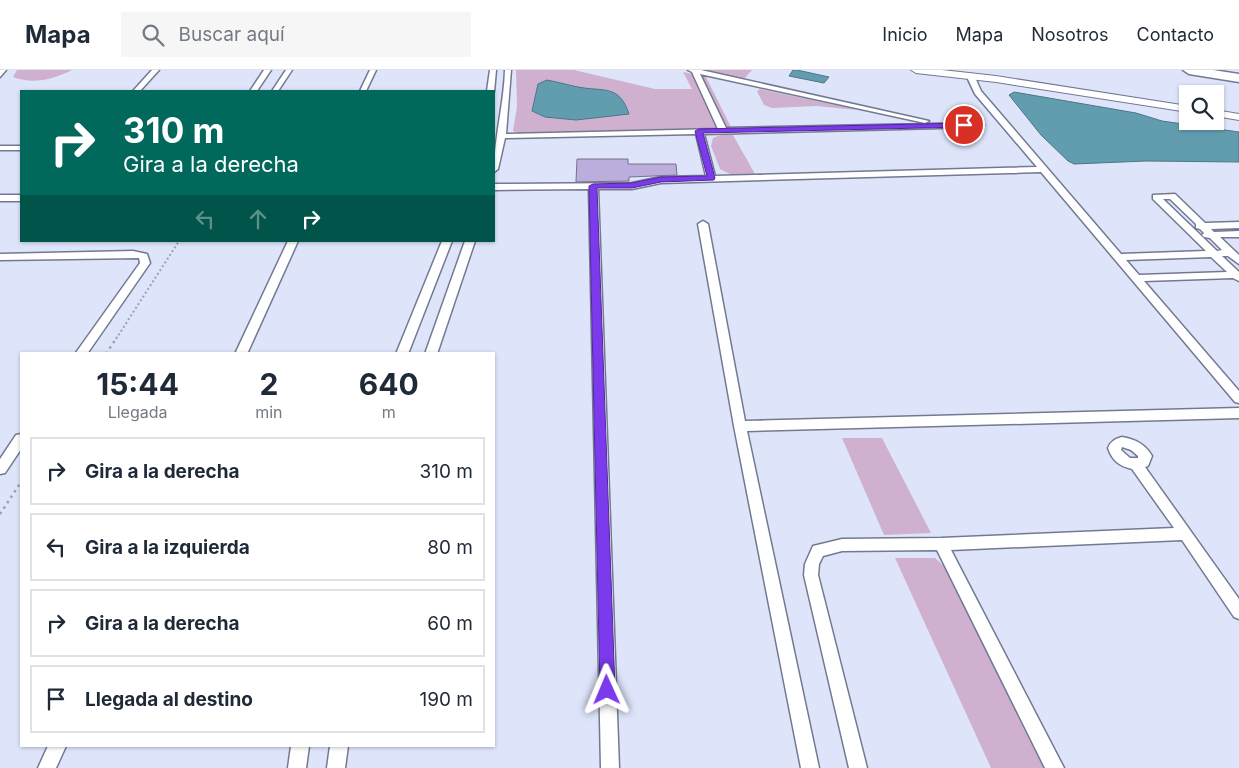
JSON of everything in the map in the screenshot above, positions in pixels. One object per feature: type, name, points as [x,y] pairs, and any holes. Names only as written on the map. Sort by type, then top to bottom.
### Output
[{"type":"highway","points":[[1189,70],[1239,78]]},
{"type":"street","points":[[0,75],[3,70]]},
{"type":"street","points":[[137,90],[156,70]]},
{"type":"street","points":[[254,90],[268,70]]},
{"type":"street","points":[[276,90],[289,70]]},
{"type":"street","points":[[363,90],[373,70]]},
{"type":"street","points":[[492,90],[493,70]]},
{"type":"street","points":[[495,165],[503,136],[508,70]]},
{"type":"street","points":[[693,70],[947,126]]},
{"type":"street","points":[[693,70],[723,130]]},
{"type":"street","points":[[916,70],[996,79],[1179,108]]},
{"type":"street","points":[[971,77],[978,92],[1239,400]]},
{"type":"street","points":[[1224,114],[1239,117]]},
{"type":"street","points":[[503,136],[980,125]]},
{"type":"street","points":[[699,131],[711,178]]},
{"type":"street","points":[[0,148],[20,148]]},
{"type":"street","points":[[495,187],[632,186],[661,180],[1044,169]]},
{"type":"street","points":[[593,186],[610,768]]},
{"type":"street","points":[[1235,257],[1172,196],[1156,197],[1238,276]]},
{"type":"street","points":[[0,198],[20,198]]},
{"type":"street","points":[[703,224],[740,426],[810,768]]},
{"type":"street","points":[[1186,226],[1239,225]]},
{"type":"street","points":[[1195,235],[1239,234]]},
{"type":"street","points":[[242,352],[293,242]]},
{"type":"street","points":[[403,352],[447,242]]},
{"type":"street","points":[[432,352],[470,242]]},
{"type":"street","points":[[0,257],[139,254],[145,258],[145,263],[82,352]]},
{"type":"street","points":[[1117,257],[1214,254],[1235,257]]},
{"type":"street","points":[[1136,278],[1238,276]]},
{"type":"street","points":[[740,426],[1239,414]]},
{"type":"street","points":[[0,469],[20,440]]},
{"type":"street","points":[[1136,464],[1239,612]]},
{"type":"street","points":[[858,768],[811,575],[812,564],[818,551],[842,545],[941,544],[1186,534]]},
{"type":"street","points":[[941,544],[1055,768]]},
{"type":"street","points":[[47,768],[57,747]]},
{"type":"street","points":[[297,768],[300,747]]},
{"type":"street","points":[[336,768],[339,747]]},
{"type":"path","points":[[107,352],[178,242]]},
{"type":"path","points":[[0,514],[20,484]]},
{"type":"shaded area","points":[[17,70],[72,70],[43,80],[28,81],[13,77]]},
{"type":"shaded area","points":[[516,70],[574,70],[655,89],[692,89],[683,72],[706,77],[732,129],[518,133],[513,131],[517,107]]},
{"type":"shaded area","points":[[701,70],[752,70],[744,79]]},
{"type":"shaded area","points":[[760,89],[857,110],[816,106],[772,108],[764,105],[757,91]]},
{"type":"shaded area","points":[[721,135],[733,135],[755,174],[730,174],[720,169],[711,146],[713,138]]},
{"type":"shaded area","points":[[842,438],[882,438],[931,533],[884,535]]},
{"type":"shaded area","points":[[895,558],[935,558],[945,567],[1047,768],[991,768]]},
{"type":"water","points":[[793,70],[829,77],[824,83],[789,76]]},
{"type":"water","points":[[547,80],[578,87],[610,91],[625,104],[629,114],[576,120],[545,117],[532,111],[538,84]]},
{"type":"water","points":[[1014,92],[1136,113],[1162,121],[1179,123],[1179,130],[1224,130],[1239,132],[1239,162],[1146,161],[1074,164],[1068,161],[1041,135],[1009,95]]},
{"type":"building","points":[[577,159],[628,159],[628,164],[676,164],[677,175],[629,177],[629,181],[576,182]]},
{"type":"route","points":[[607,690],[593,186],[632,186],[661,180],[711,178],[699,131],[964,125]]}]
